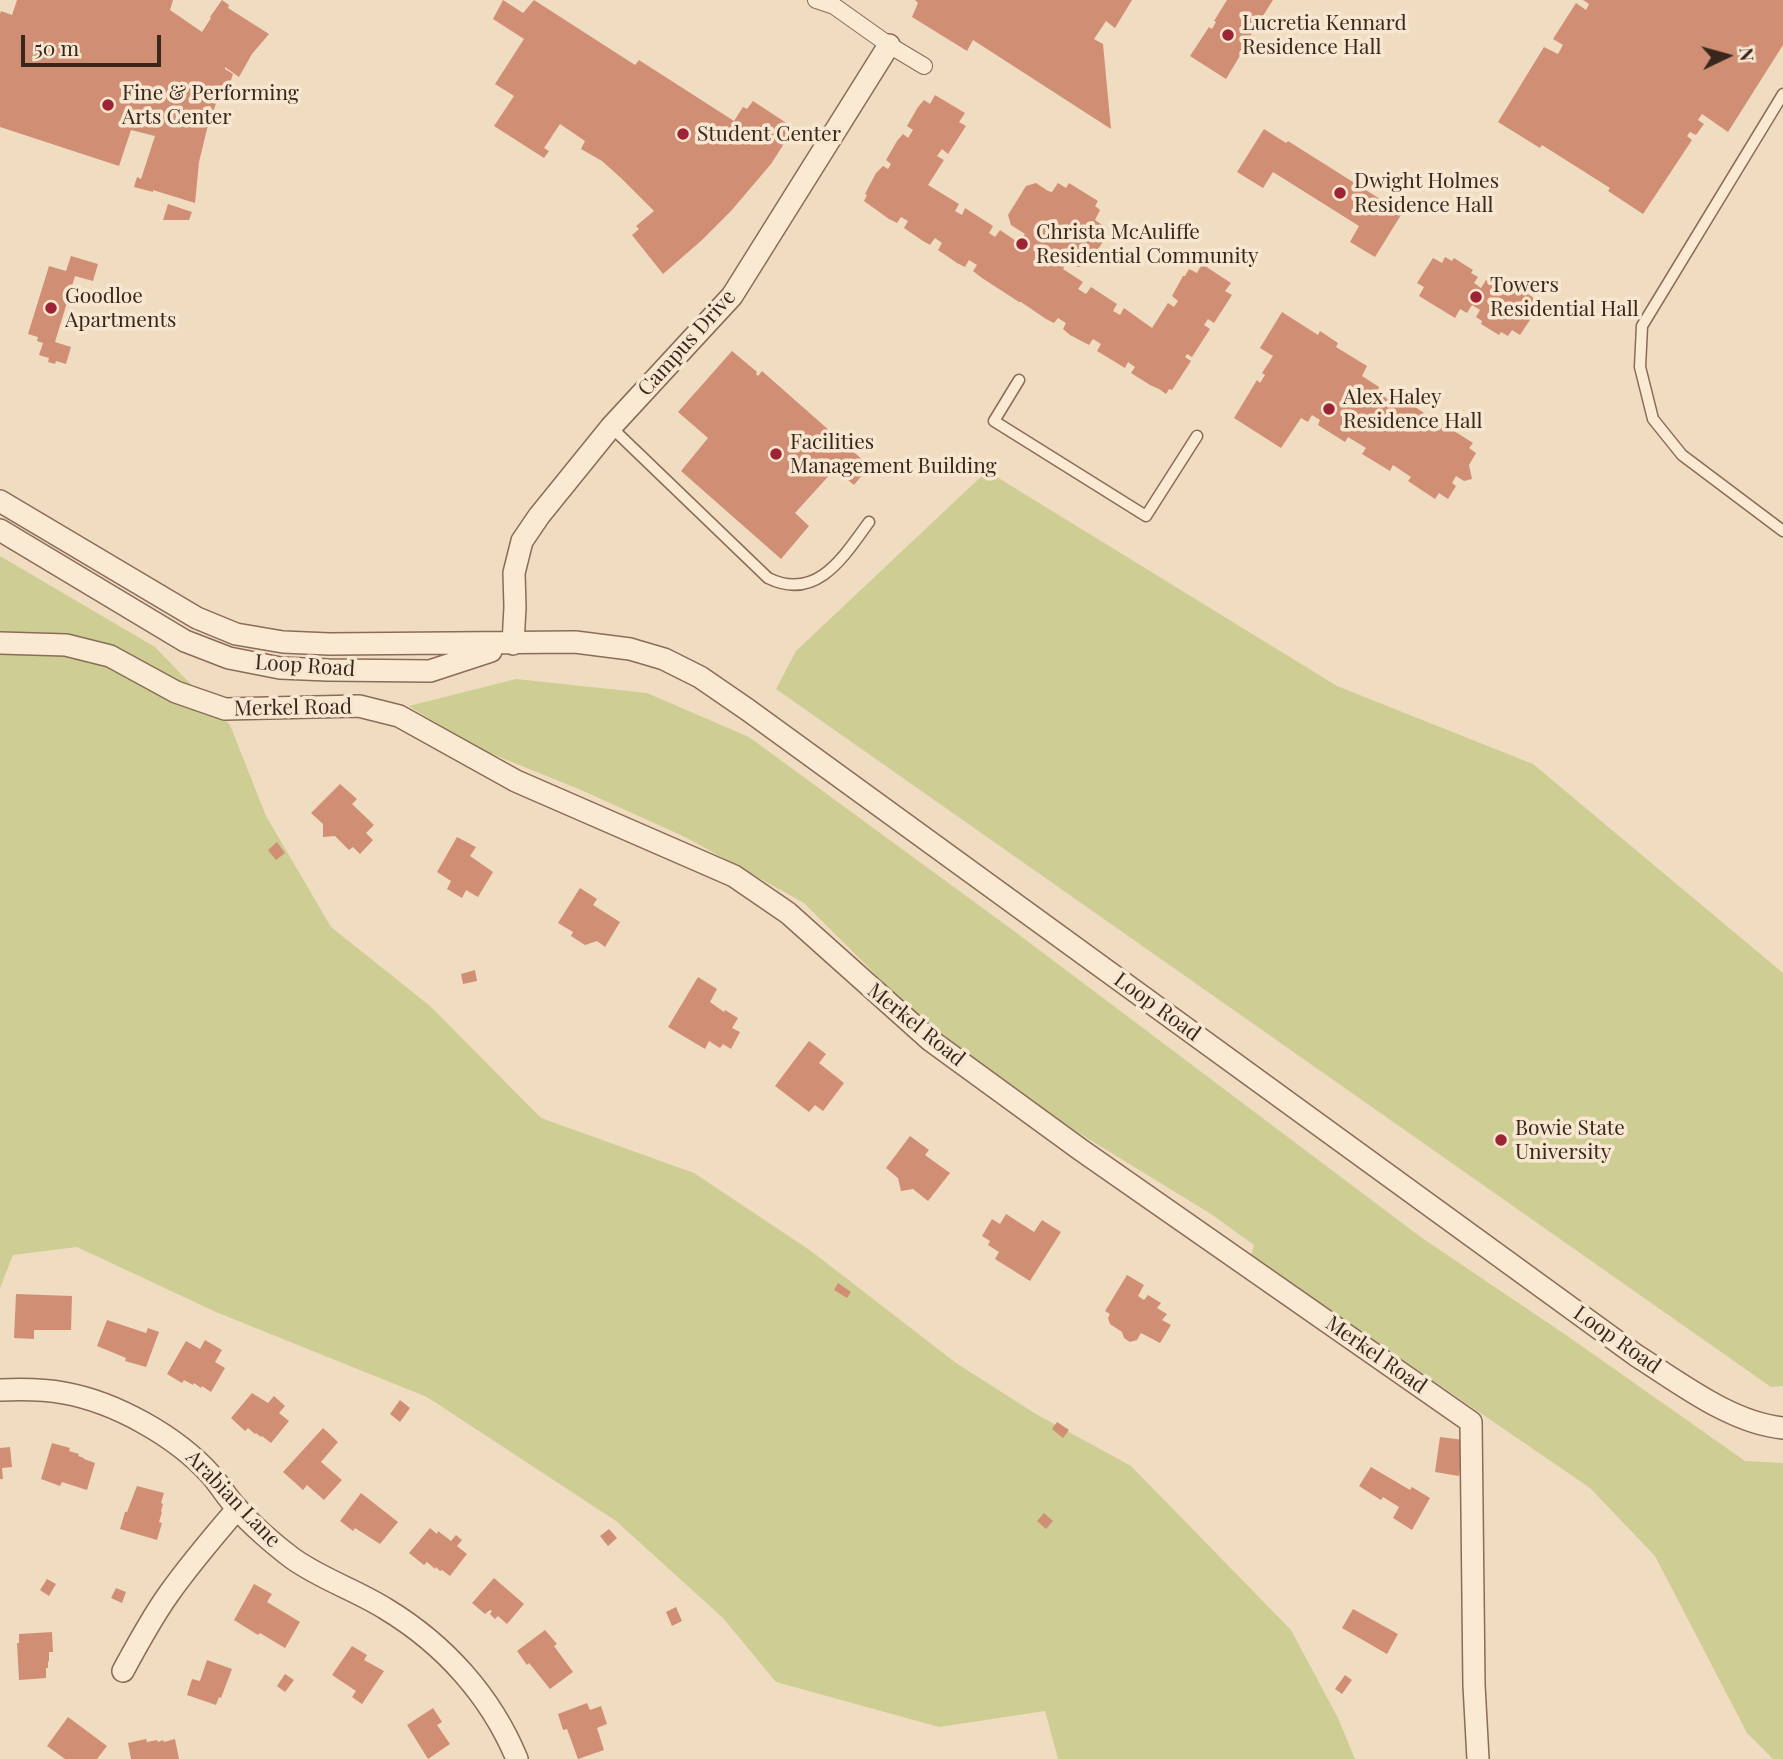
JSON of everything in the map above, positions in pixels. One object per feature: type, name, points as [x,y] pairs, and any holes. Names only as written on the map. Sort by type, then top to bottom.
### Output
[{"type":"street","points":[[816,0],[834,6],[924,66]]},
{"type":"street","name":"Campus Drive","points":[[513,643],[514,573],[522,541],[611,427],[732,296],[890,45]]},
{"type":"street","name":"Loop Road","points":[[0,502],[197,618],[236,634],[283,642],[329,644],[575,642],[630,649],[664,659],[700,677],[1637,1356],[1728,1411],[1772,1427],[1783,1428]]},
{"type":"street","name":"Loop Road","points":[[0,530],[185,641],[229,659],[280,668],[430,671],[513,643]]},
{"type":"street","name":"Merkel Road","points":[[0,643],[66,645],[110,656],[176,692],[225,709],[359,706],[399,716],[516,780],[734,876],[788,913],[930,1040],[1081,1150],[1471,1422],[1474,1685],[1478,1759]]},
{"type":"street","name":"Arabian Lane","points":[[0,1390],[62,1392],[78,1396],[121,1412],[182,1446],[210,1474],[237,1509],[292,1558],[334,1583],[386,1608],[443,1652],[463,1672],[498,1720],[517,1759]]},
{"type":"street","points":[[123,1671],[168,1594],[237,1509]]},
{"type":"lane","points":[[1783,94],[1642,326],[1640,367],[1653,419],[1682,455],[1783,531]]},
{"type":"lane","points":[[1019,380],[994,421],[1146,516],[1197,436]]},
{"type":"lane","points":[[611,427],[768,578],[781,584],[795,585],[822,576],[838,563],[869,523]]},
{"type":"green space","points":[[987,471],[1337,686],[1533,764],[1783,973],[1783,1386],[1771,1387],[776,689],[796,651]]},
{"type":"green space","points":[[0,556],[155,647],[230,725],[266,816],[331,927],[430,1006],[541,1118],[694,1173],[811,1251],[956,1363],[1036,1414],[1131,1466],[1291,1630],[1338,1718],[1355,1759],[1058,1759],[1045,1711],[939,1727],[776,1682],[723,1618],[616,1521],[427,1397],[216,1312],[77,1247],[13,1255],[0,1288]]},
{"type":"green space","points":[[516,679],[647,693],[749,737],[1014,931],[1422,1238],[1745,1461],[1783,1463],[1783,1759],[1773,1759],[1747,1733],[1655,1556],[1590,1488],[1251,1256],[1254,1245],[1211,1214],[1020,1097],[903,1002],[804,903],[685,837],[581,790],[475,747],[409,706]]},
{"type":"building","name":"Fine & Performing Arts Center","points":[[17,0],[173,0],[170,10],[202,32],[222,0],[229,5],[228,8],[269,34],[252,54],[239,77],[225,67],[233,74],[229,86],[223,85],[208,125],[199,162],[195,203],[134,187],[137,177],[141,179],[155,136],[131,130],[119,166],[0,127],[0,14],[1,11],[12,15]]},
{"type":"building","name":"Student Center","points":[[503,0],[523,13],[534,0],[635,65],[639,60],[734,121],[743,107],[747,109],[753,101],[794,128],[771,164],[731,211],[663,274],[632,235],[639,229],[636,226],[654,211],[602,161],[581,149],[585,141],[560,124],[544,148],[549,151],[544,158],[494,126],[514,96],[495,84],[524,39],[493,19]]},
{"type":"building","points":[[915,0],[1132,0],[1115,28],[1106,21],[1094,39],[1103,44],[1111,129],[973,40],[967,51],[912,17],[918,3]]},
{"type":"building","name":"Lucretia Kennard Residence Hall","points":[[1227,0],[1273,0],[1247,41],[1245,40],[1241,47],[1244,49],[1226,79],[1190,56],[1209,27],[1212,29]]},
{"type":"building","points":[[1583,0],[1783,0],[1783,45],[1728,132],[1702,114],[1698,120],[1704,124],[1696,135],[1690,132],[1687,136],[1692,140],[1643,214],[1608,191],[1610,188],[1542,145],[1540,148],[1498,122],[1544,47],[1558,54],[1563,45],[1553,39],[1576,3],[1586,10],[1589,4]]},
{"type":"building","name":"Christa McAuliffe Residential Community","points":[[935,95],[965,113],[959,122],[966,126],[948,154],[942,149],[937,156],[944,160],[928,185],[959,204],[955,211],[962,215],[965,208],[993,226],[989,233],[995,237],[1000,230],[1019,243],[1025,234],[1011,225],[1008,215],[1026,186],[1036,183],[1052,192],[1058,183],[1066,188],[1069,183],[1098,201],[1095,206],[1100,210],[1095,220],[1104,226],[1106,237],[1088,265],[1078,267],[1068,261],[1063,269],[1083,282],[1078,289],[1086,294],[1091,287],[1117,304],[1113,311],[1120,315],[1124,308],[1152,328],[1168,303],[1174,307],[1178,301],[1172,296],[1189,269],[1197,273],[1202,264],[1231,283],[1225,291],[1232,295],[1214,323],[1208,319],[1204,325],[1210,329],[1192,357],[1187,354],[1185,357],[1191,361],[1172,390],[1169,389],[1166,394],[1150,385],[1131,373],[1135,367],[1128,362],[1125,368],[1097,351],[1101,344],[1093,339],[1089,345],[1070,335],[1063,329],[1066,323],[1058,318],[1054,323],[1046,319],[982,278],[973,271],[977,265],[969,260],[965,267],[957,263],[938,250],[942,243],[935,238],[930,245],[904,228],[908,221],[901,217],[897,223],[864,201],[876,173],[883,166],[888,169],[891,164],[886,160],[897,141],[903,134],[908,138],[913,130],[907,126],[918,107],[924,100],[930,104]]},
{"type":"building","name":"Dwight Holmes Residence Hall","points":[[1264,129],[1286,143],[1288,141],[1401,215],[1375,257],[1350,242],[1359,226],[1273,172],[1263,188],[1237,172]]},
{"type":"building","points":[[168,204],[192,212],[189,220],[163,220]]},
{"type":"building","name":"Goodloe Apartments","points":[[71,256],[98,264],[93,281],[75,276],[55,342],[71,347],[66,364],[56,361],[55,364],[48,362],[49,358],[39,355],[43,343],[37,341],[38,337],[28,334],[49,266],[66,271]]},
{"type":"building","name":"Towers Residential Hall","points":[[1445,257],[1452,261],[1454,258],[1473,270],[1471,273],[1478,277],[1474,283],[1481,288],[1486,280],[1493,284],[1498,275],[1534,298],[1529,307],[1536,311],[1520,335],[1512,330],[1508,336],[1501,332],[1499,335],[1481,324],[1482,321],[1476,317],[1480,310],[1472,305],[1467,313],[1460,309],[1455,318],[1419,296],[1424,287],[1417,283],[1433,258],[1442,263]]},
{"type":"building","name":"Alex Haley Residence Hall","points":[[1282,312],[1318,335],[1320,331],[1338,343],[1336,347],[1367,366],[1362,376],[1379,387],[1377,392],[1395,404],[1399,396],[1427,415],[1424,420],[1440,430],[1443,424],[1473,443],[1469,448],[1476,453],[1469,465],[1472,479],[1464,481],[1456,476],[1452,483],[1456,486],[1448,499],[1439,493],[1435,499],[1408,481],[1411,477],[1393,465],[1390,471],[1362,454],[1366,448],[1348,437],[1345,442],[1318,425],[1320,420],[1312,415],[1308,422],[1301,418],[1281,448],[1234,418],[1257,380],[1260,383],[1265,375],[1262,373],[1273,356],[1260,348]]},
{"type":"building","name":"Facilities Management Building","points":[[732,351],[757,372],[758,376],[762,371],[874,470],[871,473],[867,469],[854,485],[835,469],[795,513],[809,526],[781,559],[681,471],[708,438],[678,412]]},
{"type":"building","points":[[340,784],[357,799],[352,804],[374,825],[366,833],[373,840],[360,854],[353,847],[349,850],[335,836],[323,837],[323,824],[311,813]]},
{"type":"building","points":[[457,837],[476,847],[470,856],[493,872],[478,897],[466,890],[462,898],[447,889],[451,881],[437,872]]},
{"type":"building","points":[[277,842],[285,853],[276,860],[268,850]]},
{"type":"building","points":[[580,888],[597,899],[593,905],[620,922],[605,947],[597,941],[585,945],[571,936],[573,932],[558,923]]},
{"type":"building","points":[[475,970],[477,981],[463,984],[461,974]]},
{"type":"building","points":[[698,977],[717,989],[710,1002],[738,1018],[732,1028],[740,1032],[731,1049],[723,1044],[720,1048],[709,1041],[705,1049],[668,1027]]},
{"type":"building","points":[[809,1041],[826,1054],[819,1063],[844,1083],[823,1111],[815,1105],[809,1112],[775,1086]]},
{"type":"building","points":[[910,1136],[929,1150],[925,1155],[950,1173],[928,1201],[913,1189],[901,1191],[898,1178],[886,1168]]},
{"type":"building","points":[[1006,1214],[1034,1232],[1042,1220],[1061,1232],[1030,1281],[995,1259],[999,1252],[988,1245],[990,1241],[982,1236],[992,1219],[1000,1224]]},
{"type":"building","points":[[1127,1275],[1144,1285],[1138,1296],[1144,1300],[1148,1295],[1161,1303],[1157,1308],[1167,1314],[1162,1320],[1171,1325],[1160,1343],[1141,1333],[1137,1340],[1130,1342],[1110,1324],[1110,1314],[1105,1311]]},
{"type":"building","points":[[838,1283],[851,1292],[847,1298],[834,1290]]},
{"type":"building","points":[[16,1294],[72,1296],[71,1330],[34,1330],[34,1339],[14,1338]]},
{"type":"building","points":[[107,1320],[146,1333],[148,1328],[159,1332],[146,1367],[125,1361],[126,1358],[97,1346]]},
{"type":"building","points":[[205,1340],[222,1350],[215,1362],[225,1368],[211,1392],[194,1383],[193,1385],[184,1380],[182,1383],[167,1374],[186,1341],[200,1349]]},
{"type":"building","points":[[252,1393],[268,1403],[274,1396],[285,1406],[279,1413],[289,1421],[271,1443],[248,1428],[245,1431],[231,1418]]},
{"type":"building","points":[[400,1400],[410,1408],[400,1422],[390,1414]]},
{"type":"building","points":[[1057,1422],[1069,1430],[1063,1438],[1052,1429]]},
{"type":"building","points":[[323,1428],[338,1442],[321,1462],[342,1480],[324,1500],[307,1485],[303,1490],[283,1472]]},
{"type":"building","points":[[1440,1437],[1464,1440],[1459,1476],[1435,1472]]},
{"type":"building","points":[[52,1443],[70,1448],[69,1451],[95,1463],[87,1490],[62,1482],[60,1486],[41,1479]]},
{"type":"building","points":[[10,1447],[12,1467],[2,1468],[3,1479],[0,1479],[0,1448]]},
{"type":"building","points":[[1371,1467],[1410,1490],[1412,1487],[1430,1498],[1412,1530],[1393,1518],[1399,1507],[1383,1497],[1381,1500],[1359,1486]]},
{"type":"building","points":[[137,1486],[164,1493],[159,1522],[162,1523],[157,1540],[120,1529]]},
{"type":"building","points":[[361,1493],[398,1522],[380,1544],[355,1528],[353,1531],[340,1521]]},
{"type":"building","points":[[1044,1513],[1053,1521],[1046,1529],[1037,1521]]},
{"type":"building","points":[[430,1528],[451,1541],[456,1535],[462,1540],[457,1546],[467,1554],[450,1576],[427,1562],[424,1565],[409,1553]]},
{"type":"building","points":[[609,1529],[617,1538],[608,1546],[600,1536]]},
{"type":"building","points":[[494,1578],[524,1604],[507,1624],[498,1616],[495,1619],[490,1614],[492,1611],[485,1614],[472,1603]]},
{"type":"building","points":[[47,1579],[56,1584],[49,1596],[40,1590]]},
{"type":"building","points":[[254,1584],[272,1594],[267,1602],[300,1622],[285,1648],[234,1620]]},
{"type":"building","points":[[116,1588],[126,1592],[122,1603],[111,1598]]},
{"type":"building","points":[[676,1607],[682,1621],[672,1626],[666,1612]]},
{"type":"building","points":[[1353,1609],[1398,1634],[1387,1654],[1342,1628]]},
{"type":"building","points":[[545,1630],[557,1644],[554,1646],[573,1672],[550,1689],[517,1651]]},
{"type":"building","points":[[52,1632],[53,1652],[49,1652],[46,1678],[19,1680],[19,1634]]},
{"type":"building","points":[[352,1646],[367,1655],[364,1660],[384,1671],[362,1704],[352,1697],[356,1691],[332,1675]]},
{"type":"building","points":[[207,1660],[232,1669],[216,1705],[187,1695],[192,1679],[200,1681]]},
{"type":"building","points":[[285,1674],[294,1680],[285,1692],[277,1686]]},
{"type":"building","points":[[1345,1675],[1352,1680],[1342,1694],[1335,1689]]},
{"type":"building","points":[[587,1703],[590,1710],[601,1706],[607,1724],[597,1728],[604,1750],[578,1759],[567,1729],[563,1730],[558,1714]]},
{"type":"building","points":[[433,1708],[442,1722],[437,1725],[450,1744],[428,1759],[407,1725]]},
{"type":"building","points":[[68,1717],[107,1746],[97,1759],[65,1759],[47,1746]]},
{"type":"building","points":[[146,1739],[147,1742],[164,1742],[175,1739],[179,1759],[131,1759],[128,1743]]},
{"type":"place","name":"Lucretia Kennard Residence Hall","points":[[1228,35]]},
{"type":"place","name":"Fine & Performing Arts Center","points":[[108,105]]},
{"type":"place","name":"Student Center","points":[[683,134]]},
{"type":"place","name":"Dwight Holmes Residence Hall","points":[[1340,193]]},
{"type":"place","name":"Christa McAuliffe Residential Community","points":[[1022,244]]},
{"type":"place","name":"Towers Residential Hall","points":[[1476,297]]},
{"type":"place","name":"Goodloe Apartments","points":[[51,308]]},
{"type":"place","name":"Alex Haley Residence Hall","points":[[1329,409]]},
{"type":"place","name":"Facilities Management Building","points":[[776,454]]},
{"type":"place","name":"Bowie State University","points":[[1501,1140]]}]
